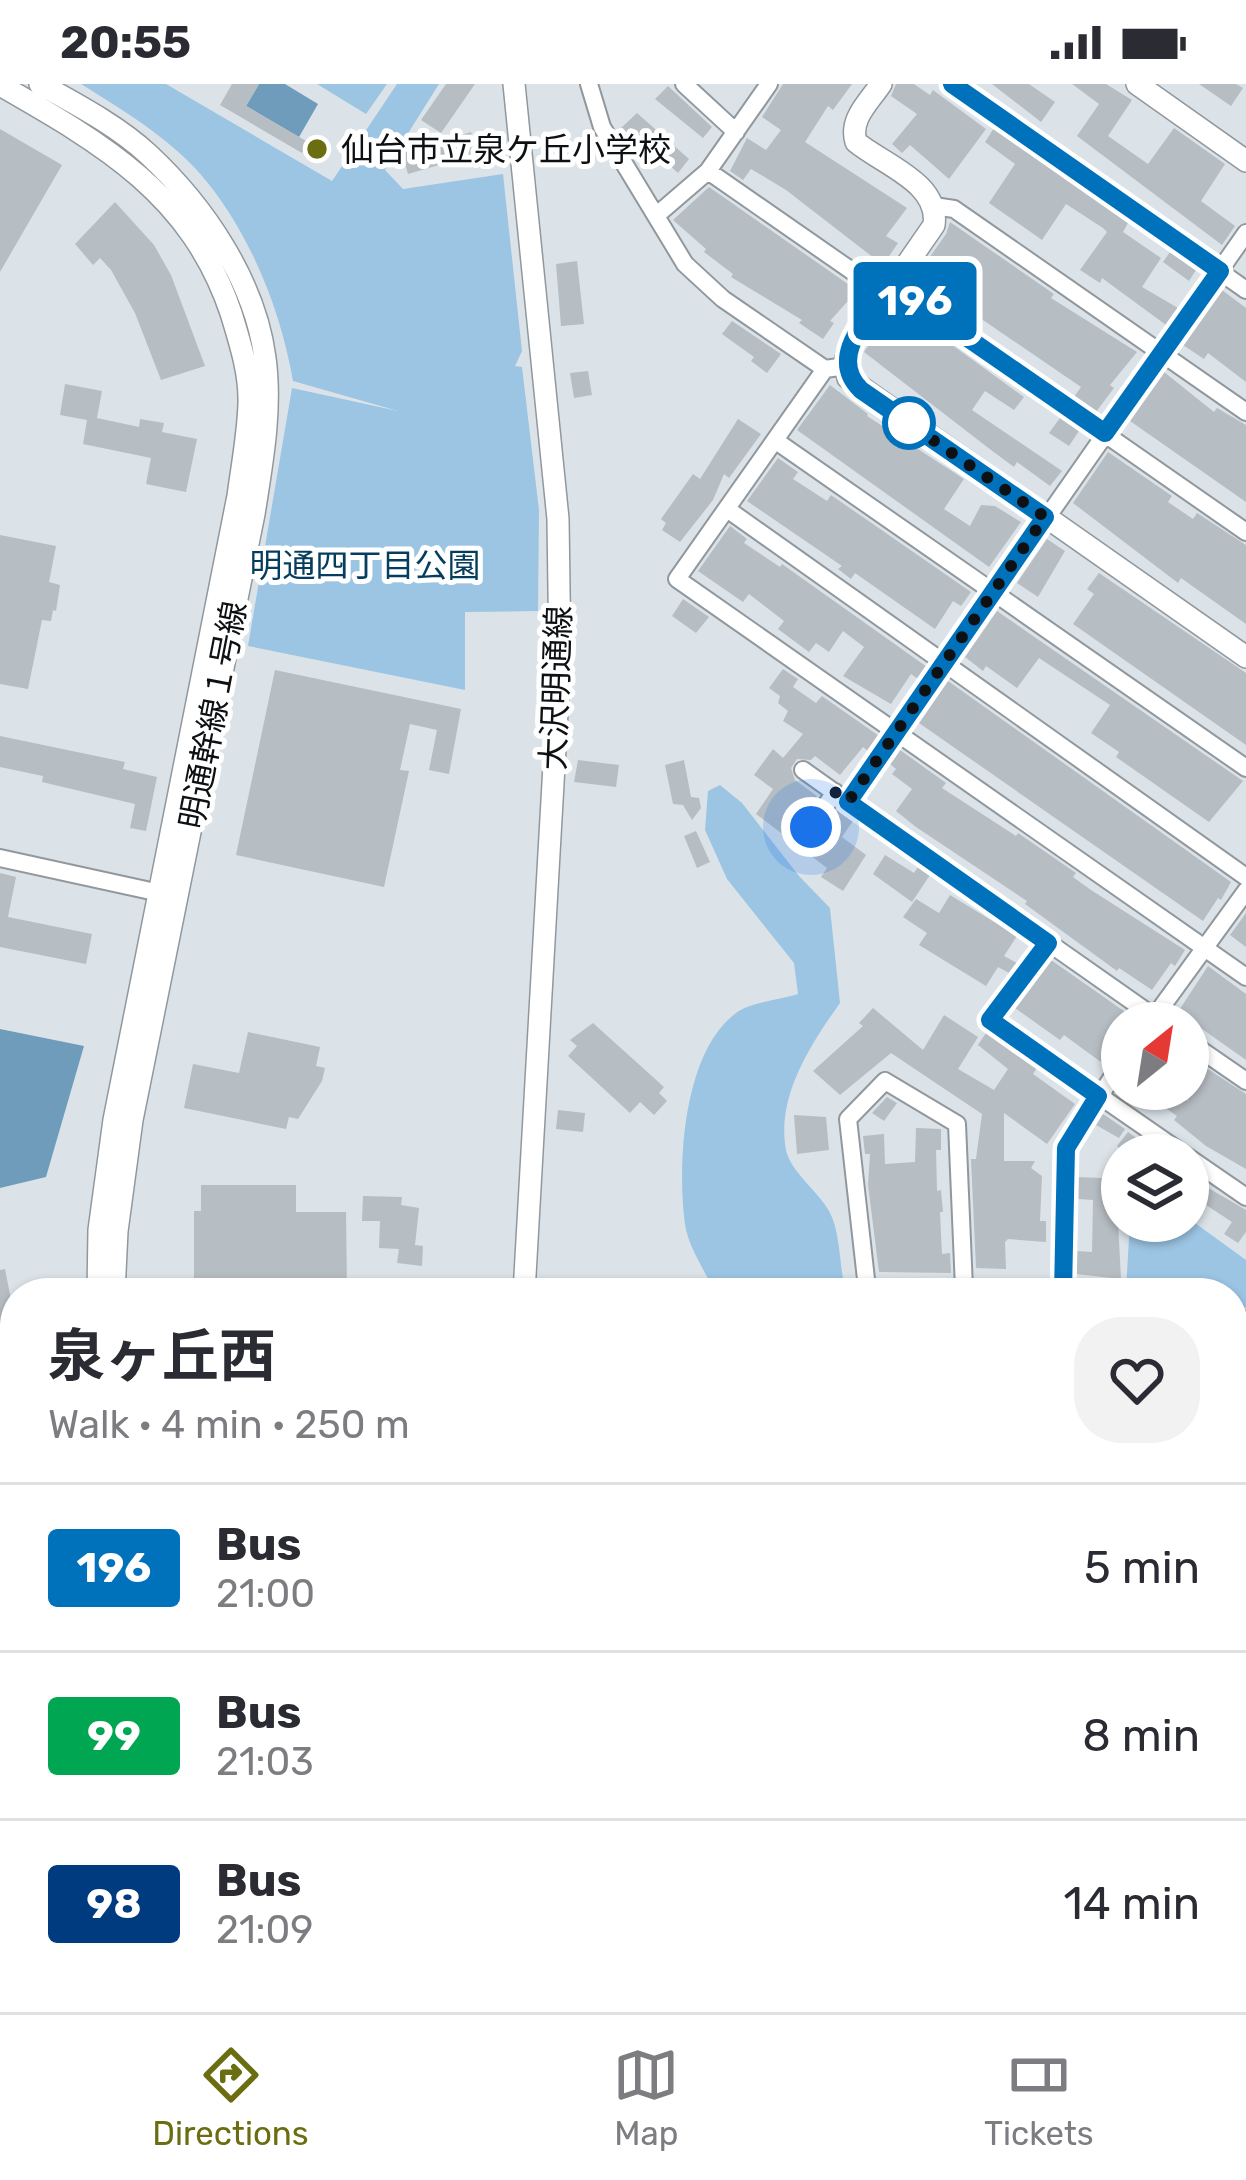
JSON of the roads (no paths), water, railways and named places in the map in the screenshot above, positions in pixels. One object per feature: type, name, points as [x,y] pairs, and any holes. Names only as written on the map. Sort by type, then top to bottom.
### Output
[{"type":"street","name":"明通幹線１号線","points":[[40,84],[145,151],[192,200],[249,297],[265,358],[266,436],[254,514],[168,894],[132,1120],[115,1278]]},
{"type":"street","name":"大沢明通線","points":[[514,84],[559,542],[560,660],[525,1278]]},
{"type":"street","points":[[590,84],[602,127],[686,264],[723,298],[836,367],[861,390],[1246,657]]},
{"type":"street","points":[[684,84],[736,132]]},
{"type":"street","points":[[658,214],[708,170],[769,84]]},
{"type":"street","points":[[881,84],[856,121],[856,142],[920,187],[934,206],[934,225],[836,367],[776,440],[677,579],[1246,977]]},
{"type":"street","points":[[952,84],[1246,290]]},
{"type":"street","points":[[1137,84],[1246,160]]},
{"type":"street","points":[[0,85],[92,137],[143,176],[188,226],[217,272],[246,362],[250,402],[238,496],[168,894],[114,1120],[99,1230],[98,1278]]},
{"type":"street","points":[[708,170],[1246,532]]},
{"type":"street","points":[[934,206],[954,208],[1246,412]]},
{"type":"street","points":[[811,827],[896,731],[1246,233]]},
{"type":"street","points":[[776,440],[1246,768]]},
{"type":"street","points":[[728,508],[1246,877]]},
{"type":"street","points":[[803,770],[1130,1002]]},
{"type":"street","points":[[0,858],[168,894]]},
{"type":"street","points":[[1168,1002],[1246,891]]},
{"type":"street","points":[[1048,943],[990,1020],[1154,1134]]},
{"type":"street","points":[[1209,1055],[1246,1081]]},
{"type":"street","points":[[866,1278],[848,1119],[885,1081],[957,1124],[964,1278]]},
{"type":"street","points":[[1063,1278],[1066,1148],[1101,1092]]},
{"type":"street","points":[[1209,1172],[1246,1197]]},
{"type":"place","name":"仙台市立泉ケ丘小学校","points":[[317,149]]},
{"type":"park label","name":"明通四丁目公園","points":[[365,565]]}]
